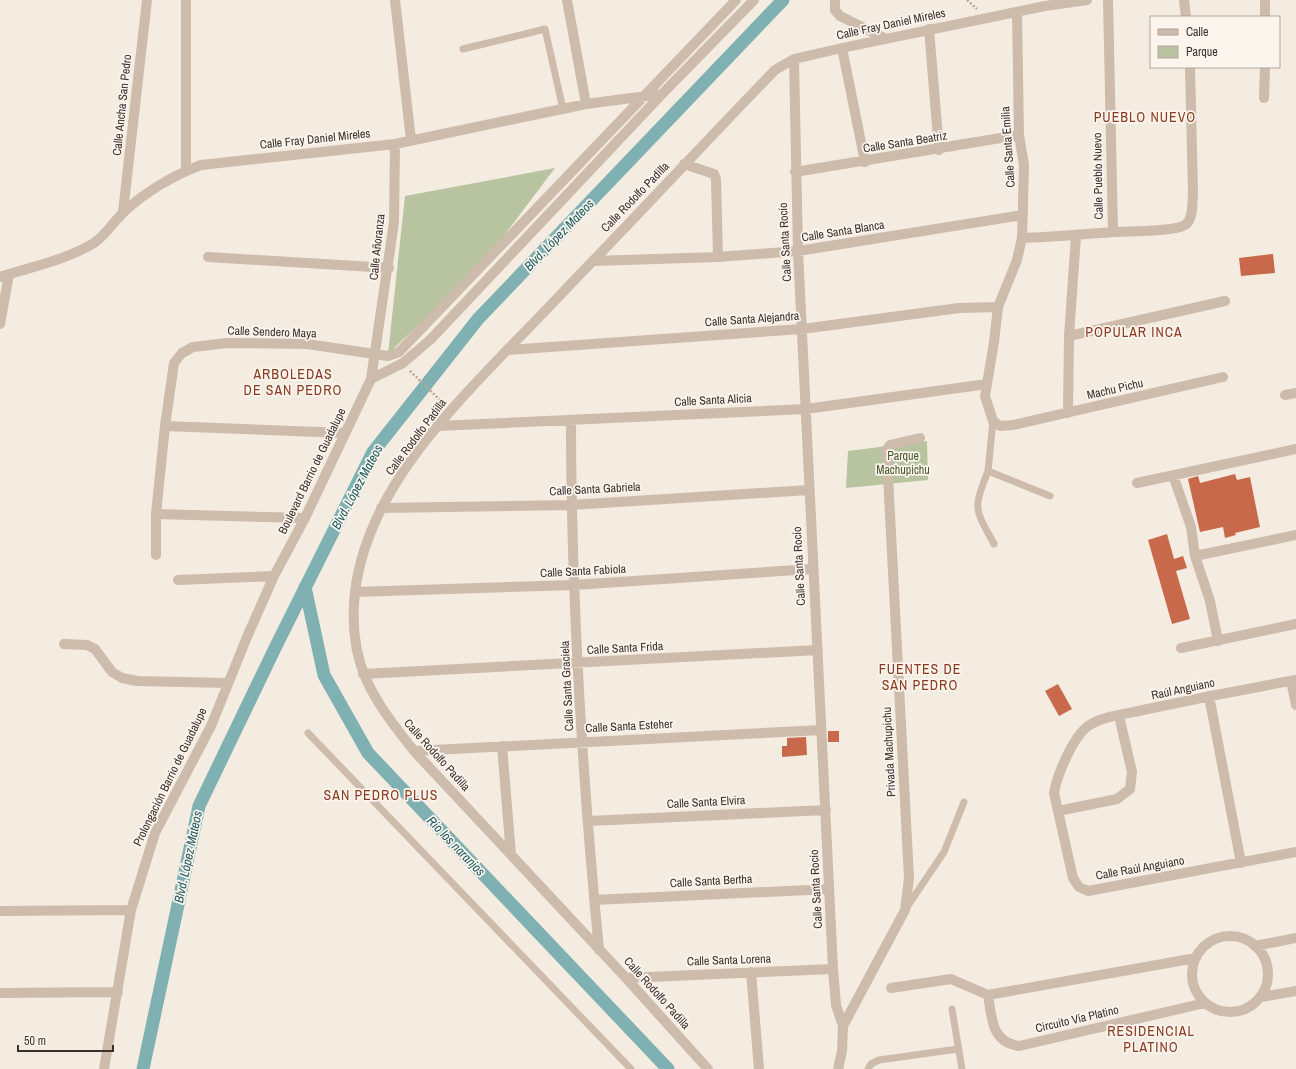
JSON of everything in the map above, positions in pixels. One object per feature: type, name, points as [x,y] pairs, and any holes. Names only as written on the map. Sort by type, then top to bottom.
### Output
[{"type":"street","name":"Calle Ancha San Pedro","points":[[123,212],[147,0]]},
{"type":"street","points":[[186,0],[186,171]]},
{"type":"street","points":[[395,0],[411,140]]},
{"type":"street","points":[[566,0],[586,104]]},
{"type":"street","name":"Calle Sendero Maya","points":[[165,426],[174,363],[182,353],[193,347],[227,343],[307,344],[388,356],[399,352],[736,0]]},
{"type":"street","points":[[371,379],[403,363],[431,339],[662,94],[754,0]]},
{"type":"street","points":[[835,0],[835,10],[840,16],[884,38]]},
{"type":"street","name":"Calle Fray Daniel Mireles","points":[[794,60],[884,38],[1087,0]]},
{"type":"street","name":"Calle Pueblo Nuevo","points":[[1108,0],[1113,232]]},
{"type":"street","points":[[1184,0],[1186,16]]},
{"type":"street","points":[[1265,0],[1265,16]]},
{"type":"street","name":"Calle Santa Emilia","points":[[993,421],[985,396],[998,307],[1017,260],[1022,238],[1024,165],[1019,135],[1017,12]]},
{"type":"street","points":[[929,29],[939,150]]},
{"type":"street","points":[[842,48],[865,162]]},
{"type":"street","name":"Calle Rodolfo Padilla","points":[[708,1069],[626,978],[414,751],[389,719],[363,674],[358,659],[354,615],[355,592],[363,554],[381,508],[404,471],[438,426],[473,385],[775,70],[794,60]]},
{"type":"street","name":"Calle Santa Rocío","points":[[794,60],[795,172],[812,569],[818,650],[833,969],[836,1005],[843,1026],[842,1051],[838,1069]]},
{"type":"street","points":[[1022,238],[1076,236],[1166,229],[1184,225],[1189,221],[1192,209],[1190,68]]},
{"type":"street","points":[[1264,98],[1265,68]]},
{"type":"street","name":"Calle Fray Daniel Mireles","points":[[5,276],[84,248],[100,238],[123,212],[142,197],[186,171],[202,165],[395,144],[586,104],[662,94]]},
{"type":"street","name":"Calle Santa Beatriz","points":[[795,172],[939,150],[1019,135]]},
{"type":"street","name":"Calle Añoranza","points":[[375,353],[389,268],[394,222],[395,144]]},
{"type":"street","points":[[684,164],[714,174],[716,179],[718,256]]},
{"type":"street","name":"Calle Santa Blanca","points":[[593,260],[718,256],[798,251],[1023,215]]},
{"type":"street","points":[[1068,413],[1069,336],[1076,236]]},
{"type":"street","points":[[208,257],[389,268]]},
{"type":"street","points":[[0,324],[5,276]]},
{"type":"street","points":[[1069,336],[1225,301]]},
{"type":"street","name":"Calle Santa Alejandra","points":[[507,350],[802,329],[959,308],[998,307]]},
{"type":"street","name":"Boulevard Barrio de Guadalupe","points":[[274,576],[305,518],[371,379],[375,353]]},
{"type":"street","name":"Machu Pichu","points":[[993,421],[1000,426],[1013,425],[1223,377]]},
{"type":"street","name":"Calle Santa Alicia","points":[[438,426],[806,409],[987,384]]},
{"type":"street","points":[[1285,395],[1296,393]]},
{"type":"street","name":"Calle Santa Graciela","points":[[571,420],[571,504],[574,585],[583,742],[599,950]]},
{"type":"street","points":[[156,555],[156,514],[165,426],[345,433]]},
{"type":"street","name":"Privada Machupichu","points":[[843,1026],[905,910],[909,878],[887,449],[890,445],[920,438]]},
{"type":"street","points":[[1137,483],[1296,449]]},
{"type":"street","points":[[1173,475],[1191,527],[1195,556],[1210,601],[1218,641]]},
{"type":"street","name":"Calle Santa Gabriela","points":[[381,508],[571,504],[809,490]]},
{"type":"street","points":[[156,514],[305,518]]},
{"type":"street","points":[[1195,556],[1296,535]]},
{"type":"street","name":"Calle Santa Fabiola","points":[[355,592],[574,585],[812,569]]},
{"type":"street","points":[[178,580],[274,576]]},
{"type":"street","name":"Prolongación Barrio de Guadalupe","points":[[104,1069],[131,910],[155,833],[211,726],[274,576]]},
{"type":"street","points":[[1181,648],[1296,624]]},
{"type":"street","points":[[64,644],[86,645],[95,649],[112,672],[122,678],[137,681],[228,683]]},
{"type":"street","name":"Calle Santa Frida","points":[[363,674],[579,664],[818,650]]},
{"type":"street","points":[[1293,681],[1296,705]]},
{"type":"street","name":"Raúl Anguiano","points":[[1080,733],[1089,725],[1119,716],[1209,696],[1293,681]]},
{"type":"street","points":[[1209,696],[1240,863]]},
{"type":"street","points":[[1058,810],[1117,799],[1130,789],[1132,772],[1119,716]]},
{"type":"street","name":"Calle Santa Esteher","points":[[414,751],[821,730]]},
{"type":"street","name":"Calle Raúl Anguiano","points":[[1080,733],[1056,781],[1054,793],[1073,878],[1079,887],[1088,891],[1296,852]]},
{"type":"street","points":[[502,746],[511,855]]},
{"type":"street","name":"Calle Santa Elvira","points":[[589,821],[826,810]]},
{"type":"street","name":"Calle Santa Bertha","points":[[594,900],[830,889]]},
{"type":"street","points":[[0,911],[131,910]]},
{"type":"street","points":[[1223,937],[1234,937],[1246,940],[1255,946],[1262,954],[1268,970],[1266,987],[1261,997],[1253,1004],[1234,1012],[1214,1008],[1205,1003],[1198,995],[1192,977],[1196,958],[1203,948],[1212,941],[1223,937]]},
{"type":"street","points":[[1255,946],[1296,938]]},
{"type":"street","points":[[891,988],[951,979],[988,995],[1196,958]]},
{"type":"street","name":"Calle Santa Lorena","points":[[626,978],[833,969]]},
{"type":"street","points":[[751,972],[759,1069]]},
{"type":"street","points":[[1261,997],[1296,991]]},
{"type":"street","points":[[0,993],[118,992]]},
{"type":"street","name":"Circuito Vía Platino","points":[[988,995],[997,1034],[1009,1045],[1019,1046],[1205,1003]]},
{"type":"lane","points":[[463,49],[545,29],[563,109]]},
{"type":"lane","points":[[993,421],[988,471],[977,499],[977,513],[994,544]]},
{"type":"lane","points":[[988,471],[1050,496]]},
{"type":"lane","points":[[308,732],[632,1069]]},
{"type":"lane","points":[[905,910],[944,852],[964,802]]},
{"type":"lane","points":[[952,1009],[962,1069]]},
{"type":"lane","points":[[868,1069],[871,1064],[880,1060],[958,1049]]},
{"type":"path","points":[[413,374],[440,400]]},
{"type":"green space","points":[[555,168],[484,262],[388,354],[405,196]]},
{"type":"green space","name":"Parque Machupichu","points":[[927,441],[928,480],[846,488],[848,451]]},
{"type":"building","points":[[1273,254],[1275,273],[1241,276],[1239,258]]},
{"type":"building","points":[[1235,474],[1237,480],[1250,477],[1260,527],[1235,533],[1236,535],[1225,538],[1223,527],[1200,532],[1188,479],[1198,476],[1200,483]]},
{"type":"building","points":[[1167,534],[1174,559],[1183,556],[1187,568],[1176,571],[1190,619],[1172,624],[1148,540]]},
{"type":"building","points":[[1058,684],[1072,709],[1059,716],[1045,691]]},
{"type":"building","points":[[828,731],[839,731],[839,742],[828,742]]},
{"type":"building","points":[[806,737],[807,755],[782,757],[782,746],[787,746],[787,738]]},
{"type":"waterway","name":"Blvd. López Mateos","points":[[143,1069],[199,806],[276,646],[373,452],[478,319],[783,0]]},
{"type":"waterway","name":"Rio los naranjos","points":[[305,587],[324,675],[368,753],[668,1069]]},
{"type":"district","name":"PUEBLO NUEVO","points":[[1145,117]]},
{"type":"district","name":"POPULAR INCA","points":[[1134,332]]},
{"type":"district","name":"ARBOLEDAS DE SAN PEDRO","points":[[293,382]]},
{"type":"district","name":"FUENTES DE SAN PEDRO","points":[[920,678]]},
{"type":"district","name":"SAN PEDRO PLUS","points":[[381,795]]},
{"type":"district","name":"RESIDENCIAL PLATINO","points":[[1151,1040]]}]
